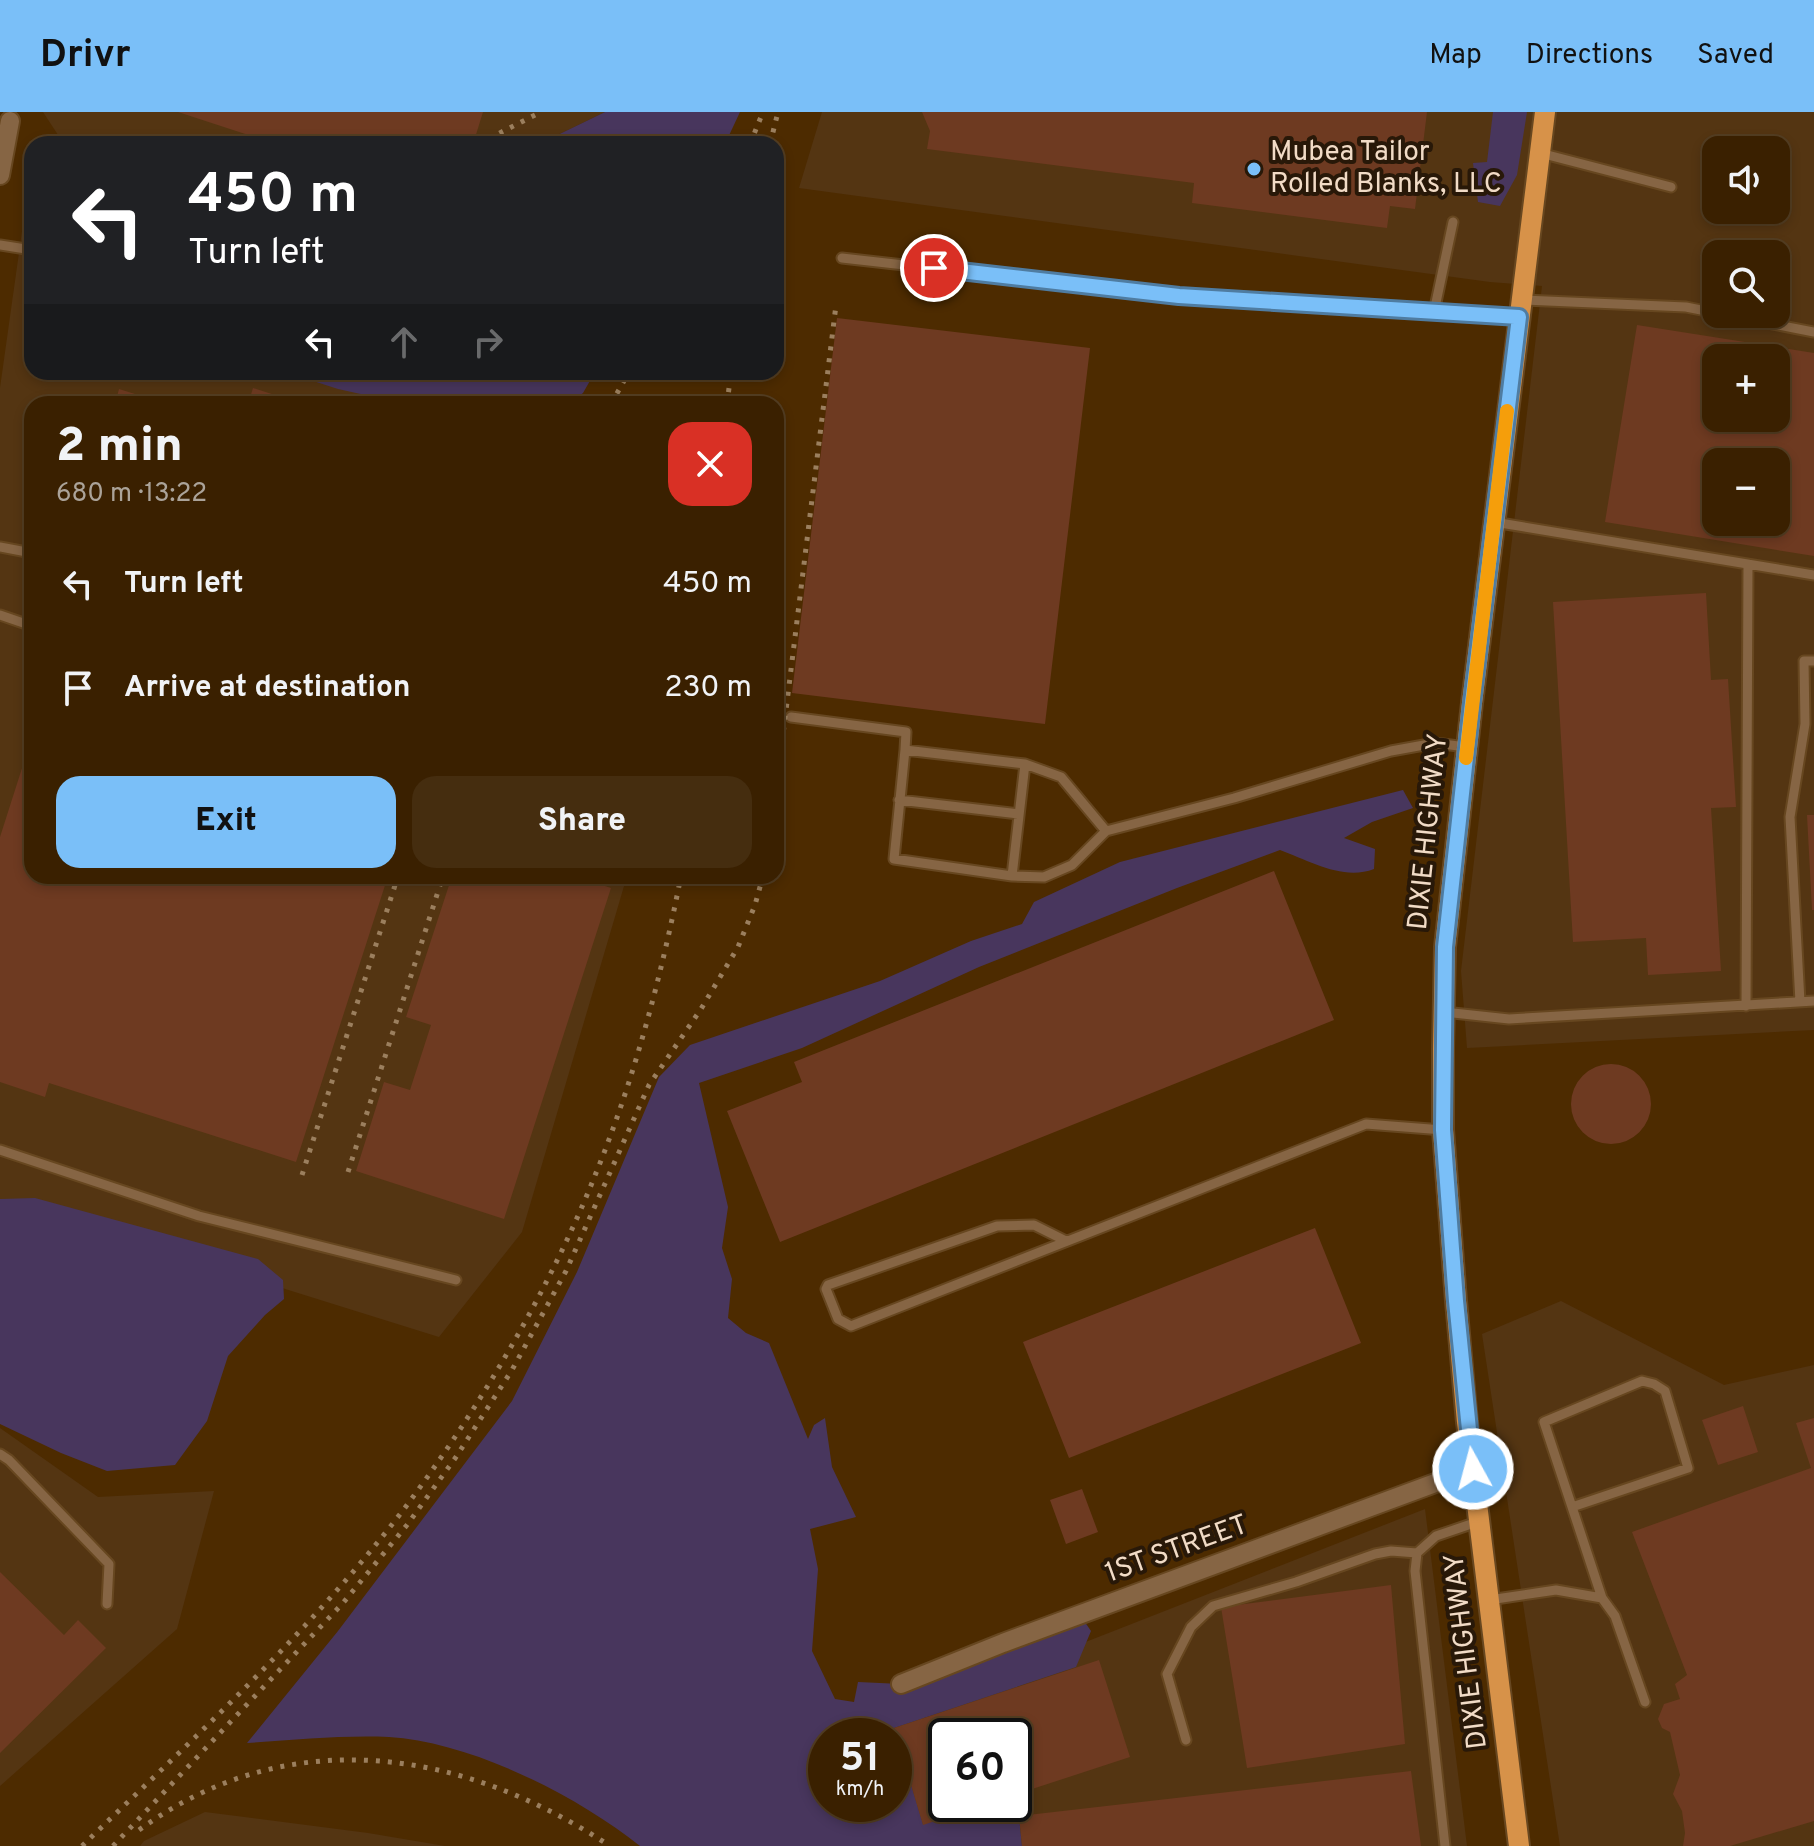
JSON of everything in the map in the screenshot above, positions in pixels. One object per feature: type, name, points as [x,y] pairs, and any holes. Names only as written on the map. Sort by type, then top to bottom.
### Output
[{"type":"main road","name":"DIXIE HIGHWAY","points":[[1519,1846],[1473,1469],[1456,1301],[1443,1130],[1444,1012],[1445,947],[1467,747],[1545,112]]},
{"type":"street","points":[[0,175],[15,116]]},
{"type":"street","name":"1ST STREET","points":[[901,1684],[1003,1643],[1473,1469]]},
{"type":"lane","points":[[1540,153],[1671,187]]},
{"type":"lane","points":[[1434,312],[1453,222]]},
{"type":"lane","points":[[0,245],[24,249]]},
{"type":"lane","points":[[842,258],[1179,296],[1434,312],[1686,307],[1702,310]]},
{"type":"lane","points":[[1790,328],[1814,332]]},
{"type":"lane","points":[[1494,522],[1814,575]]},
{"type":"lane","points":[[0,547],[24,552]]},
{"type":"lane","points":[[1746,1006],[1748,564]]},
{"type":"lane","points":[[0,615],[24,623]]},
{"type":"lane","points":[[1800,1002],[1790,817],[1809,712],[1804,661],[1814,661]]},
{"type":"lane","points":[[791,717],[906,732],[894,859],[1012,876],[1044,877],[1072,865],[1106,831],[1234,798],[1391,751],[1435,743],[1467,747]]},
{"type":"lane","points":[[1802,743],[1814,742]]},
{"type":"lane","points":[[905,750],[1025,764],[1061,777],[1106,831]]},
{"type":"lane","points":[[1012,876],[1025,764]]},
{"type":"lane","points":[[899,800],[1019,814]]},
{"type":"lane","points":[[1444,1012],[1509,1019],[1814,1001]]},
{"type":"lane","points":[[1066,1241],[1034,1225],[997,1226],[828,1285],[826,1289],[838,1319],[851,1326],[1366,1124],[1443,1130]]},
{"type":"lane","points":[[0,1150],[199,1216],[456,1280]]},
{"type":"lane","points":[[1572,1507],[1688,1468],[1665,1391],[1642,1381],[1544,1422],[1572,1507],[1602,1598],[1615,1616],[1645,1702]]},
{"type":"lane","points":[[0,1454],[109,1564],[107,1604]]},
{"type":"lane","points":[[1445,1846],[1415,1571],[1417,1553],[1436,1536],[1480,1521]]},
{"type":"lane","points":[[1186,1740],[1167,1674],[1191,1627],[1213,1606],[1296,1582],[1375,1554],[1391,1551],[1417,1553]]},
{"type":"lane","points":[[1489,1600],[1556,1590],[1602,1598]]},
{"type":"shaded area","points":[[43,112],[605,112],[556,136],[59,136]]},
{"type":"shaded area","points":[[605,112],[740,112],[729,136],[556,136]]},
{"type":"shaded area","points":[[822,112],[1814,112],[1814,1030],[1467,1048],[1461,971],[1542,286],[1490,282],[799,188]]},
{"type":"shaded area","points":[[1493,112],[1527,112],[1517,175],[1500,206],[1478,202],[1473,163],[1487,162]]},
{"type":"shaded area","points":[[24,217],[24,380],[314,380],[392,396],[24,396],[24,884],[625,884],[522,1232],[439,1337],[0,1200],[0,388]]},
{"type":"shaded area","points":[[310,380],[590,380],[579,396],[370,396]]},
{"type":"shaded area","points":[[1403,790],[1413,808],[1372,822],[1344,838],[1375,849],[1374,869],[1350,873],[1339,871],[1280,850],[979,967],[802,1048],[699,1083],[728,1207],[722,1248],[732,1279],[728,1318],[746,1333],[769,1343],[808,1439],[814,1425],[825,1418],[832,1467],[856,1517],[810,1529],[818,1569],[812,1651],[835,1699],[854,1702],[858,1682],[901,1684],[1080,1615],[1091,1631],[1076,1667],[912,1722],[912,1718],[808,1718],[808,1822],[912,1822],[912,1788],[923,1824],[1020,1822],[1022,1846],[640,1846],[554,1790],[488,1760],[454,1749],[389,1737],[247,1743],[338,1631],[512,1401],[577,1272],[659,1077],[690,1045],[880,981],[971,941],[1022,924],[1034,902],[1120,862]]},
{"type":"shaded area","points":[[35,1198],[258,1259],[283,1280],[284,1299],[228,1356],[207,1421],[175,1465],[107,1471],[0,1424],[0,1199]]},
{"type":"shaded area","points":[[1561,1301],[1724,1385],[1814,1365],[1814,1846],[1560,1846],[1482,1334]]},
{"type":"shaded area","points":[[0,1428],[98,1497],[214,1491],[177,1629],[0,1786]]},
{"type":"shaded area","points":[[1425,1509],[1467,1846],[921,1846],[912,1809],[912,1718],[892,1718]]},
{"type":"shaded area","points":[[205,1812],[445,1846],[140,1846],[144,1841]]},
{"type":"building","points":[[178,112],[483,112],[476,136],[252,136]]},
{"type":"building","name":"Mubea Tailor Rolled Blanks, LLC","points":[[922,112],[1427,112],[1415,209],[1390,206],[1387,228],[1192,203],[1194,183],[927,149],[930,131]]},
{"type":"building","points":[[837,318],[1090,348],[1045,724],[792,693]]},
{"type":"building","points":[[1637,325],[1757,344],[1702,344],[1702,432],[1790,432],[1790,349],[1814,353],[1814,556],[1605,522]]},
{"type":"building","points":[[253,388],[278,396],[250,396]]},
{"type":"building","points":[[119,389],[142,396],[117,396]]},
{"type":"building","points":[[1706,593],[1711,680],[1728,679],[1736,807],[1711,808],[1721,971],[1648,975],[1646,938],[1573,942],[1553,602]]},
{"type":"building","points":[[24,762],[24,884],[385,884],[296,1162],[49,1083],[45,1097],[0,1082],[0,837]]},
{"type":"building","points":[[1807,815],[1814,815],[1814,910],[1812,910]]},
{"type":"building","points":[[1274,871],[1334,1020],[780,1242],[727,1111],[802,1082],[794,1062]]},
{"type":"building","points":[[449,884],[599,884],[611,888],[504,1219],[356,1171],[384,1082],[410,1090],[431,1025],[406,1017]]},
{"type":"building","points":[[1611,1064],[1626,1067],[1639,1076],[1648,1089],[1651,1104],[1648,1119],[1639,1132],[1626,1141],[1611,1144],[1596,1141],[1583,1132],[1574,1119],[1571,1104],[1574,1089],[1583,1076],[1596,1067]]},
{"type":"building","points":[[1315,1228],[1361,1343],[1069,1458],[1023,1342]]},
{"type":"building","points":[[1743,1406],[1758,1452],[1718,1465],[1702,1420]]},
{"type":"building","points":[[1814,1418],[1814,1821],[1730,1846],[1683,1846],[1682,1811],[1673,1794],[1680,1775],[1670,1732],[1662,1728],[1658,1719],[1664,1704],[1680,1699],[1675,1684],[1687,1675],[1632,1532],[1811,1468],[1796,1423]]},
{"type":"building","points":[[1082,1489],[1098,1532],[1066,1544],[1050,1500]]},
{"type":"building","points":[[0,1572],[64,1635],[78,1620],[106,1648],[0,1753]]},
{"type":"building","points":[[1391,1585],[1405,1744],[1247,1768],[1221,1607]]},
{"type":"building","points":[[1099,1660],[1130,1757],[1032,1789],[1032,1718],[928,1718],[928,1822],[932,1822],[923,1825],[912,1788],[912,1722]]},
{"type":"building","points":[[1411,1771],[1421,1846],[1022,1846],[1020,1822],[1032,1822],[1032,1815]]},
{"type":"railway","points":[[494,136],[541,112]]},
{"type":"railway","points":[[753,136],[763,112]]},
{"type":"railway","points":[[772,136],[778,112]]},
{"type":"railway","points":[[784,726],[836,305]]},
{"type":"railway","points":[[616,396],[624,380]]},
{"type":"railway","points":[[728,396],[730,380]]},
{"type":"railway","points":[[302,1175],[395,884]]},
{"type":"railway","points":[[348,1172],[440,884]]},
{"type":"railway","points":[[82,1846],[208,1725],[330,1598],[404,1509],[486,1389],[557,1260],[610,1137],[646,1026],[679,884]]},
{"type":"railway","points":[[113,1846],[343,1603],[407,1525],[456,1457],[512,1370],[566,1271],[649,1085],[701,1009],[738,947],[761,884]]},
{"type":"railway","points":[[139,1830],[196,1795],[255,1773],[315,1762],[376,1761],[436,1770],[495,1787],[554,1813],[610,1846]]},
{"type":"slow traffic","points":[[1466,758],[1507,411]]},
{"type":"place","name":"Mubea Tailor Rolled Blanks, LLC","points":[[1254,169]]},
{"type":"route","points":[[934,268],[1179,296],[1519,317],[1445,947],[1443,1130],[1473,1469]]}]
